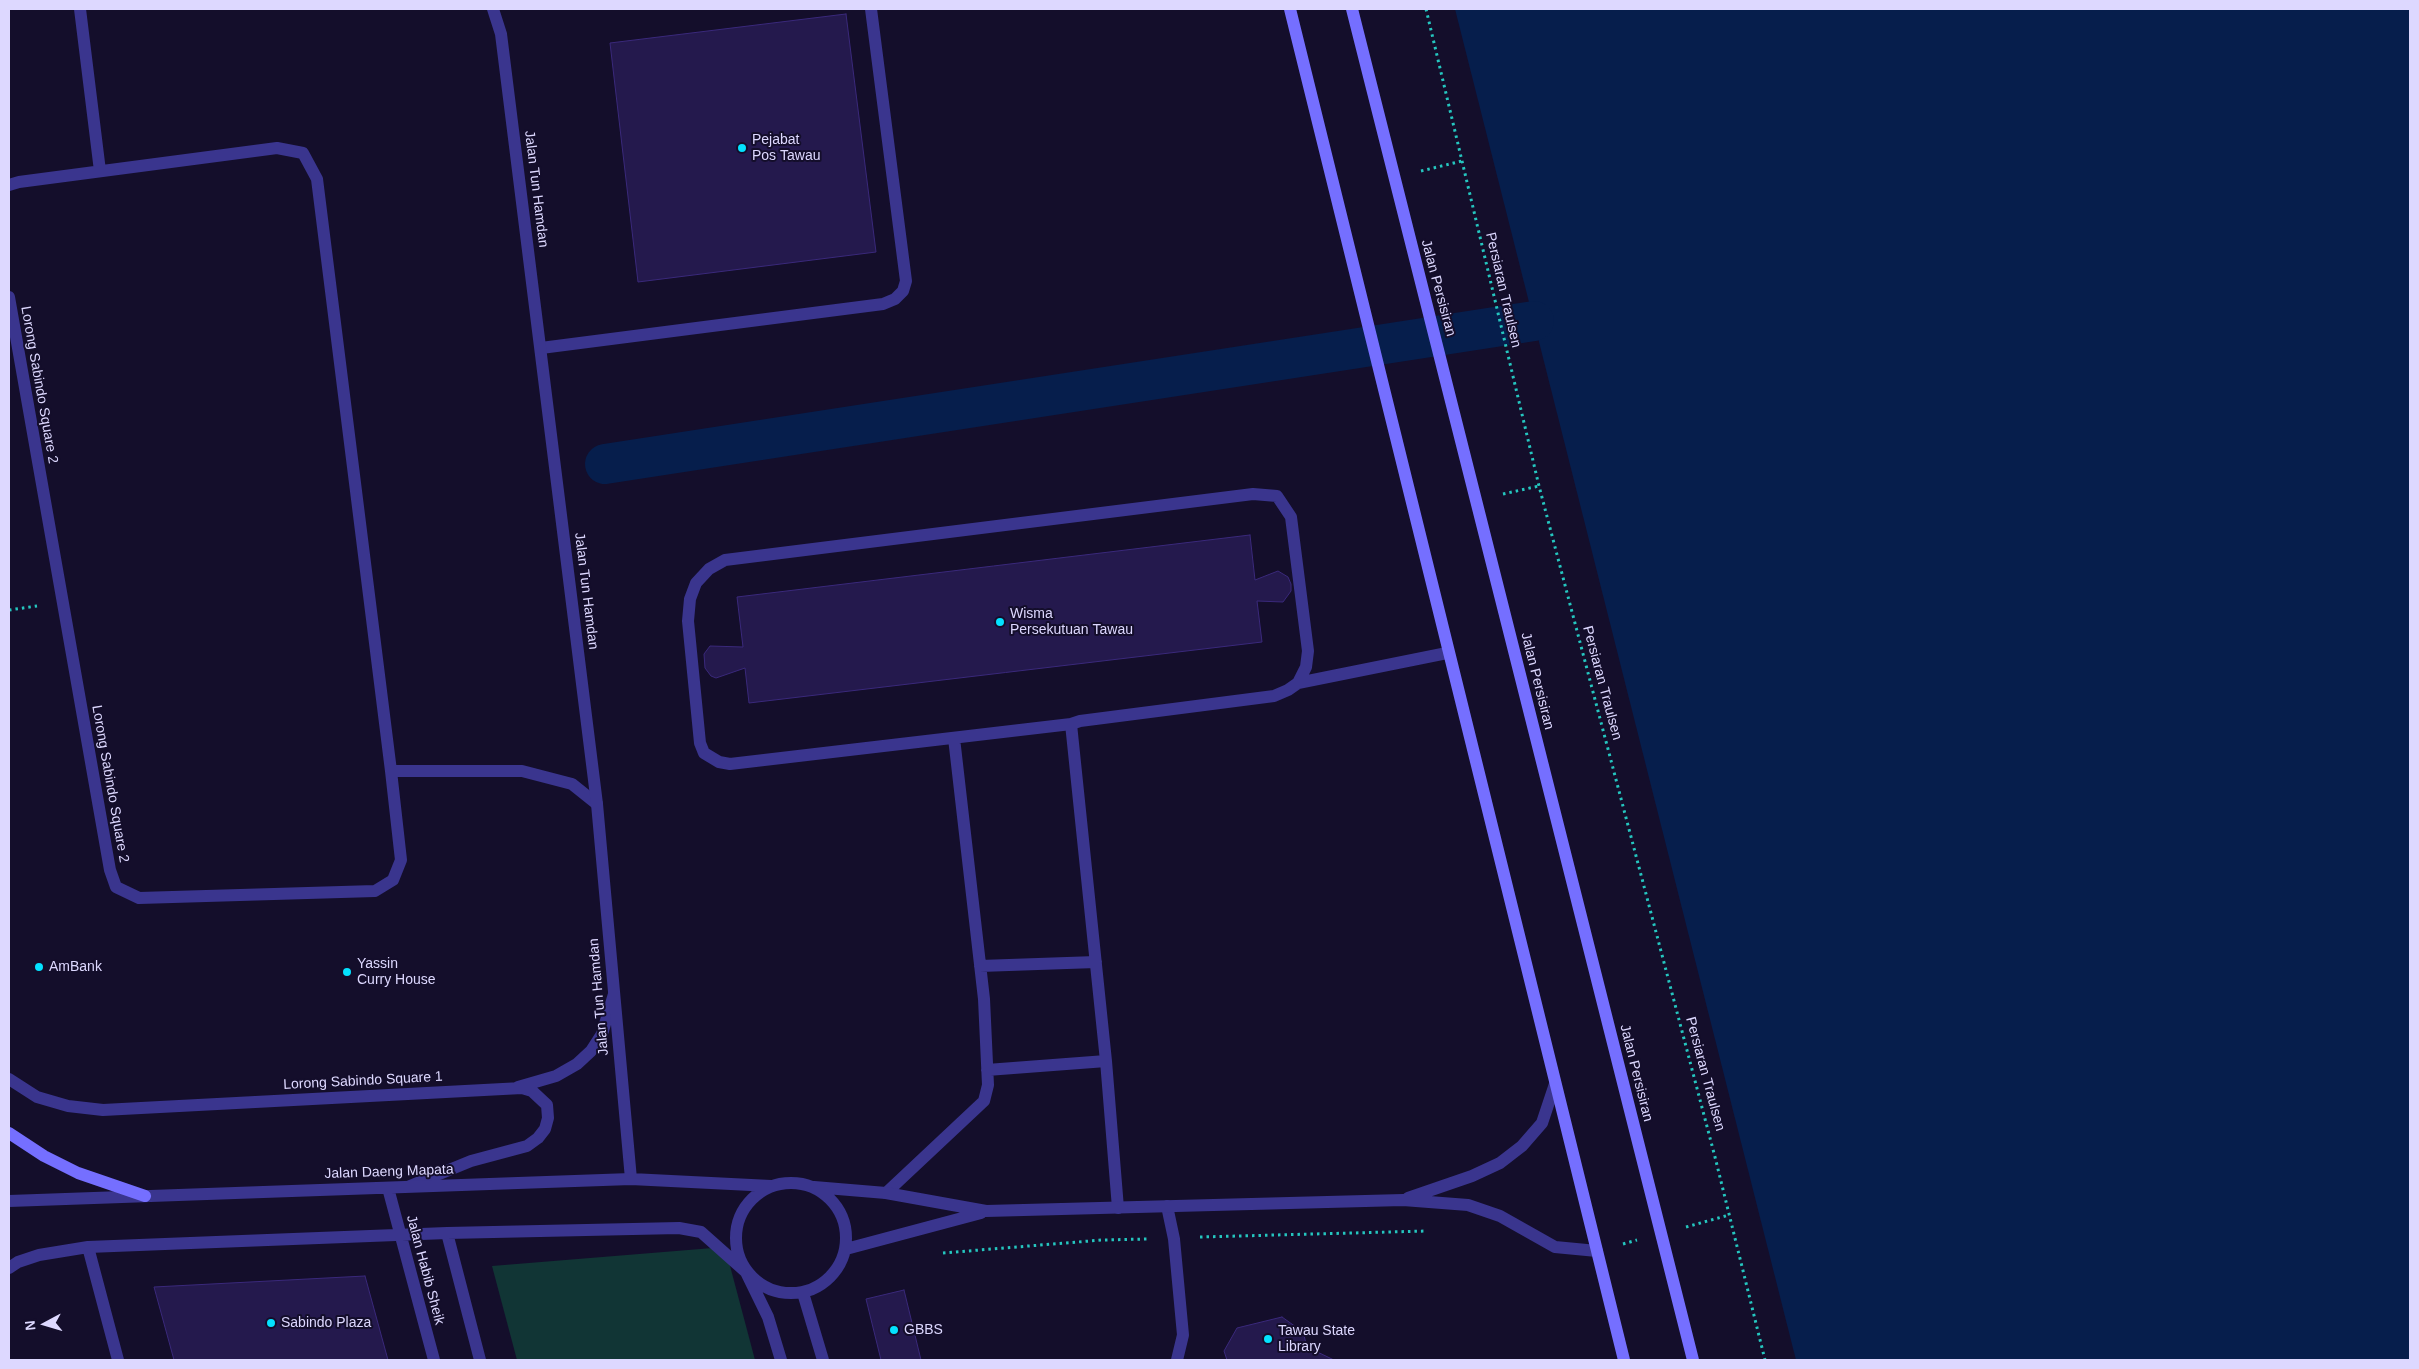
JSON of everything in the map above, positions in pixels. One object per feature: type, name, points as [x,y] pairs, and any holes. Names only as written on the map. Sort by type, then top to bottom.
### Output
[{"type":"street","points":[[80,9],[100,172]]},
{"type":"street","name":"Jalan Tun Hamdan","points":[[493,9],[501,34],[598,804],[631,1180]]},
{"type":"street","points":[[541,348],[883,304],[895,299],[903,291],[906,281],[871,9]]},
{"type":"street","points":[[1290,9],[1447,652],[1624,1360]]},
{"type":"street","name":"Jalan Persisiran","points":[[1352,9],[1693,1360]]},
{"type":"street","name":"Lorong Sabindo Square 2","points":[[9,186],[19,182],[277,148],[303,153],[317,179],[391,771],[401,860],[393,880],[374,891],[139,898],[116,888],[110,870],[9,297]]},
{"type":"street","points":[[1298,683],[1306,667],[1308,651],[1290,517],[1277,496],[1266,494],[725,560],[709,569],[696,583],[690,599],[688,621],[700,743],[704,752],[710,758],[730,764],[1071,724],[1080,721],[1274,696],[1298,683],[1447,652]]},
{"type":"street","points":[[1071,724],[1106,1061],[1118,1208]]},
{"type":"street","points":[[886,1193],[984,1100],[988,1085],[980,966],[954,738]]},
{"type":"street","points":[[391,771],[522,771],[572,784],[598,804]]},
{"type":"street","points":[[980,966],[1096,962]]},
{"type":"street","points":[[511,1089],[556,1076],[577,1064],[591,1051],[602,1034],[614,994]]},
{"type":"street","points":[[987,1070],[1106,1061]]},
{"type":"street","name":"Lorong Sabindo Square 1","points":[[9,1079],[37,1097],[68,1106],[103,1110],[522,1088],[532,1091],[547,1106],[548,1118],[545,1129],[538,1138],[527,1146],[471,1161],[410,1186]]},
{"type":"street","points":[[1403,1200],[1472,1176],[1500,1163],[1522,1146],[1542,1123],[1555,1084]]},
{"type":"street","points":[[9,1133],[44,1156],[78,1173],[145,1196]]},
{"type":"street","name":"Jalan Daeng Mapata","points":[[9,1201],[631,1180],[771,1186]]},
{"type":"street","points":[[781,1360],[768,1316],[738,1257],[735,1240],[738,1223],[745,1207],[756,1194],[771,1186],[788,1182],[814,1187],[886,1193],[986,1211],[1403,1200],[1468,1205],[1500,1216],[1555,1247],[1597,1251]]},
{"type":"street","points":[[9,1268],[18,1262],[39,1254],[88,1247],[447,1233],[678,1228],[701,1232],[758,1284],[772,1291],[787,1294],[803,1293],[818,1288],[831,1278],[840,1264],[846,1249],[846,1232],[836,1205],[814,1187]]},
{"type":"street","name":"Jalan Habib Sheik","points":[[388,1188],[434,1360]]},
{"type":"street","points":[[1167,1206],[1174,1238],[1183,1334],[1177,1360]]},
{"type":"street","points":[[846,1249],[986,1211]]},
{"type":"street","points":[[447,1233],[480,1360]]},
{"type":"street","points":[[88,1247],[118,1360]]},
{"type":"street","points":[[803,1293],[823,1360]]},
{"type":"path","name":"Persiaran Traulsen","points":[[1426,9],[1492,295],[1539,486],[1765,1360]]},
{"type":"path","points":[[1394,179],[1462,161]]},
{"type":"path","points":[[1476,499],[1539,486]]},
{"type":"path","points":[[1709,1221],[1729,1216]]},
{"type":"path","points":[[1196,1238],[1434,1230]]},
{"type":"path","points":[[936,1253],[1102,1240],[1148,1239]]},
{"type":"green space","points":[[725,1247],[755,1360],[517,1360],[492,1266]]},
{"type":"water","points":[[1455,9],[2410,9],[2410,1360],[1796,1360]]},
{"type":"building","name":"Pejabat Pos Tawau","points":[[846,14],[876,252],[638,282],[610,43]]},
{"type":"building","name":"Wisma Persekutuan Tawau","points":[[1250,535],[1255,580],[1278,571],[1288,577],[1291,584],[1291,591],[1283,602],[1257,601],[1262,642],[749,703],[745,668],[716,678],[711,676],[705,668],[704,654],[710,646],[743,647],[737,597]]},
{"type":"building","name":"Sabindo Plaza","points":[[365,1276],[388,1360],[174,1360],[154,1287]]},
{"type":"building","name":"GBBS","points":[[904,1290],[921,1360],[881,1360],[866,1299]]},
{"type":"building","name":"Tawau State Library","points":[[1282,1317],[1303,1332],[1307,1347],[1334,1360],[1227,1360],[1224,1351],[1237,1328]]},
{"type":"waterway","points":[[605,464],[1534,321]]},
{"type":"place","name":"Pejabat Pos Tawau","points":[[742,148]]},
{"type":"place","name":"Wisma Persekutuan Tawau","points":[[1000,622]]},
{"type":"place","name":"AmBank","points":[[39,967]]},
{"type":"place","name":"Yassin Curry House","points":[[347,972]]},
{"type":"place","name":"Sabindo Plaza","points":[[271,1323]]},
{"type":"place","name":"GBBS","points":[[894,1330]]},
{"type":"place","name":"Tawau State Library","points":[[1268,1339]]}]
